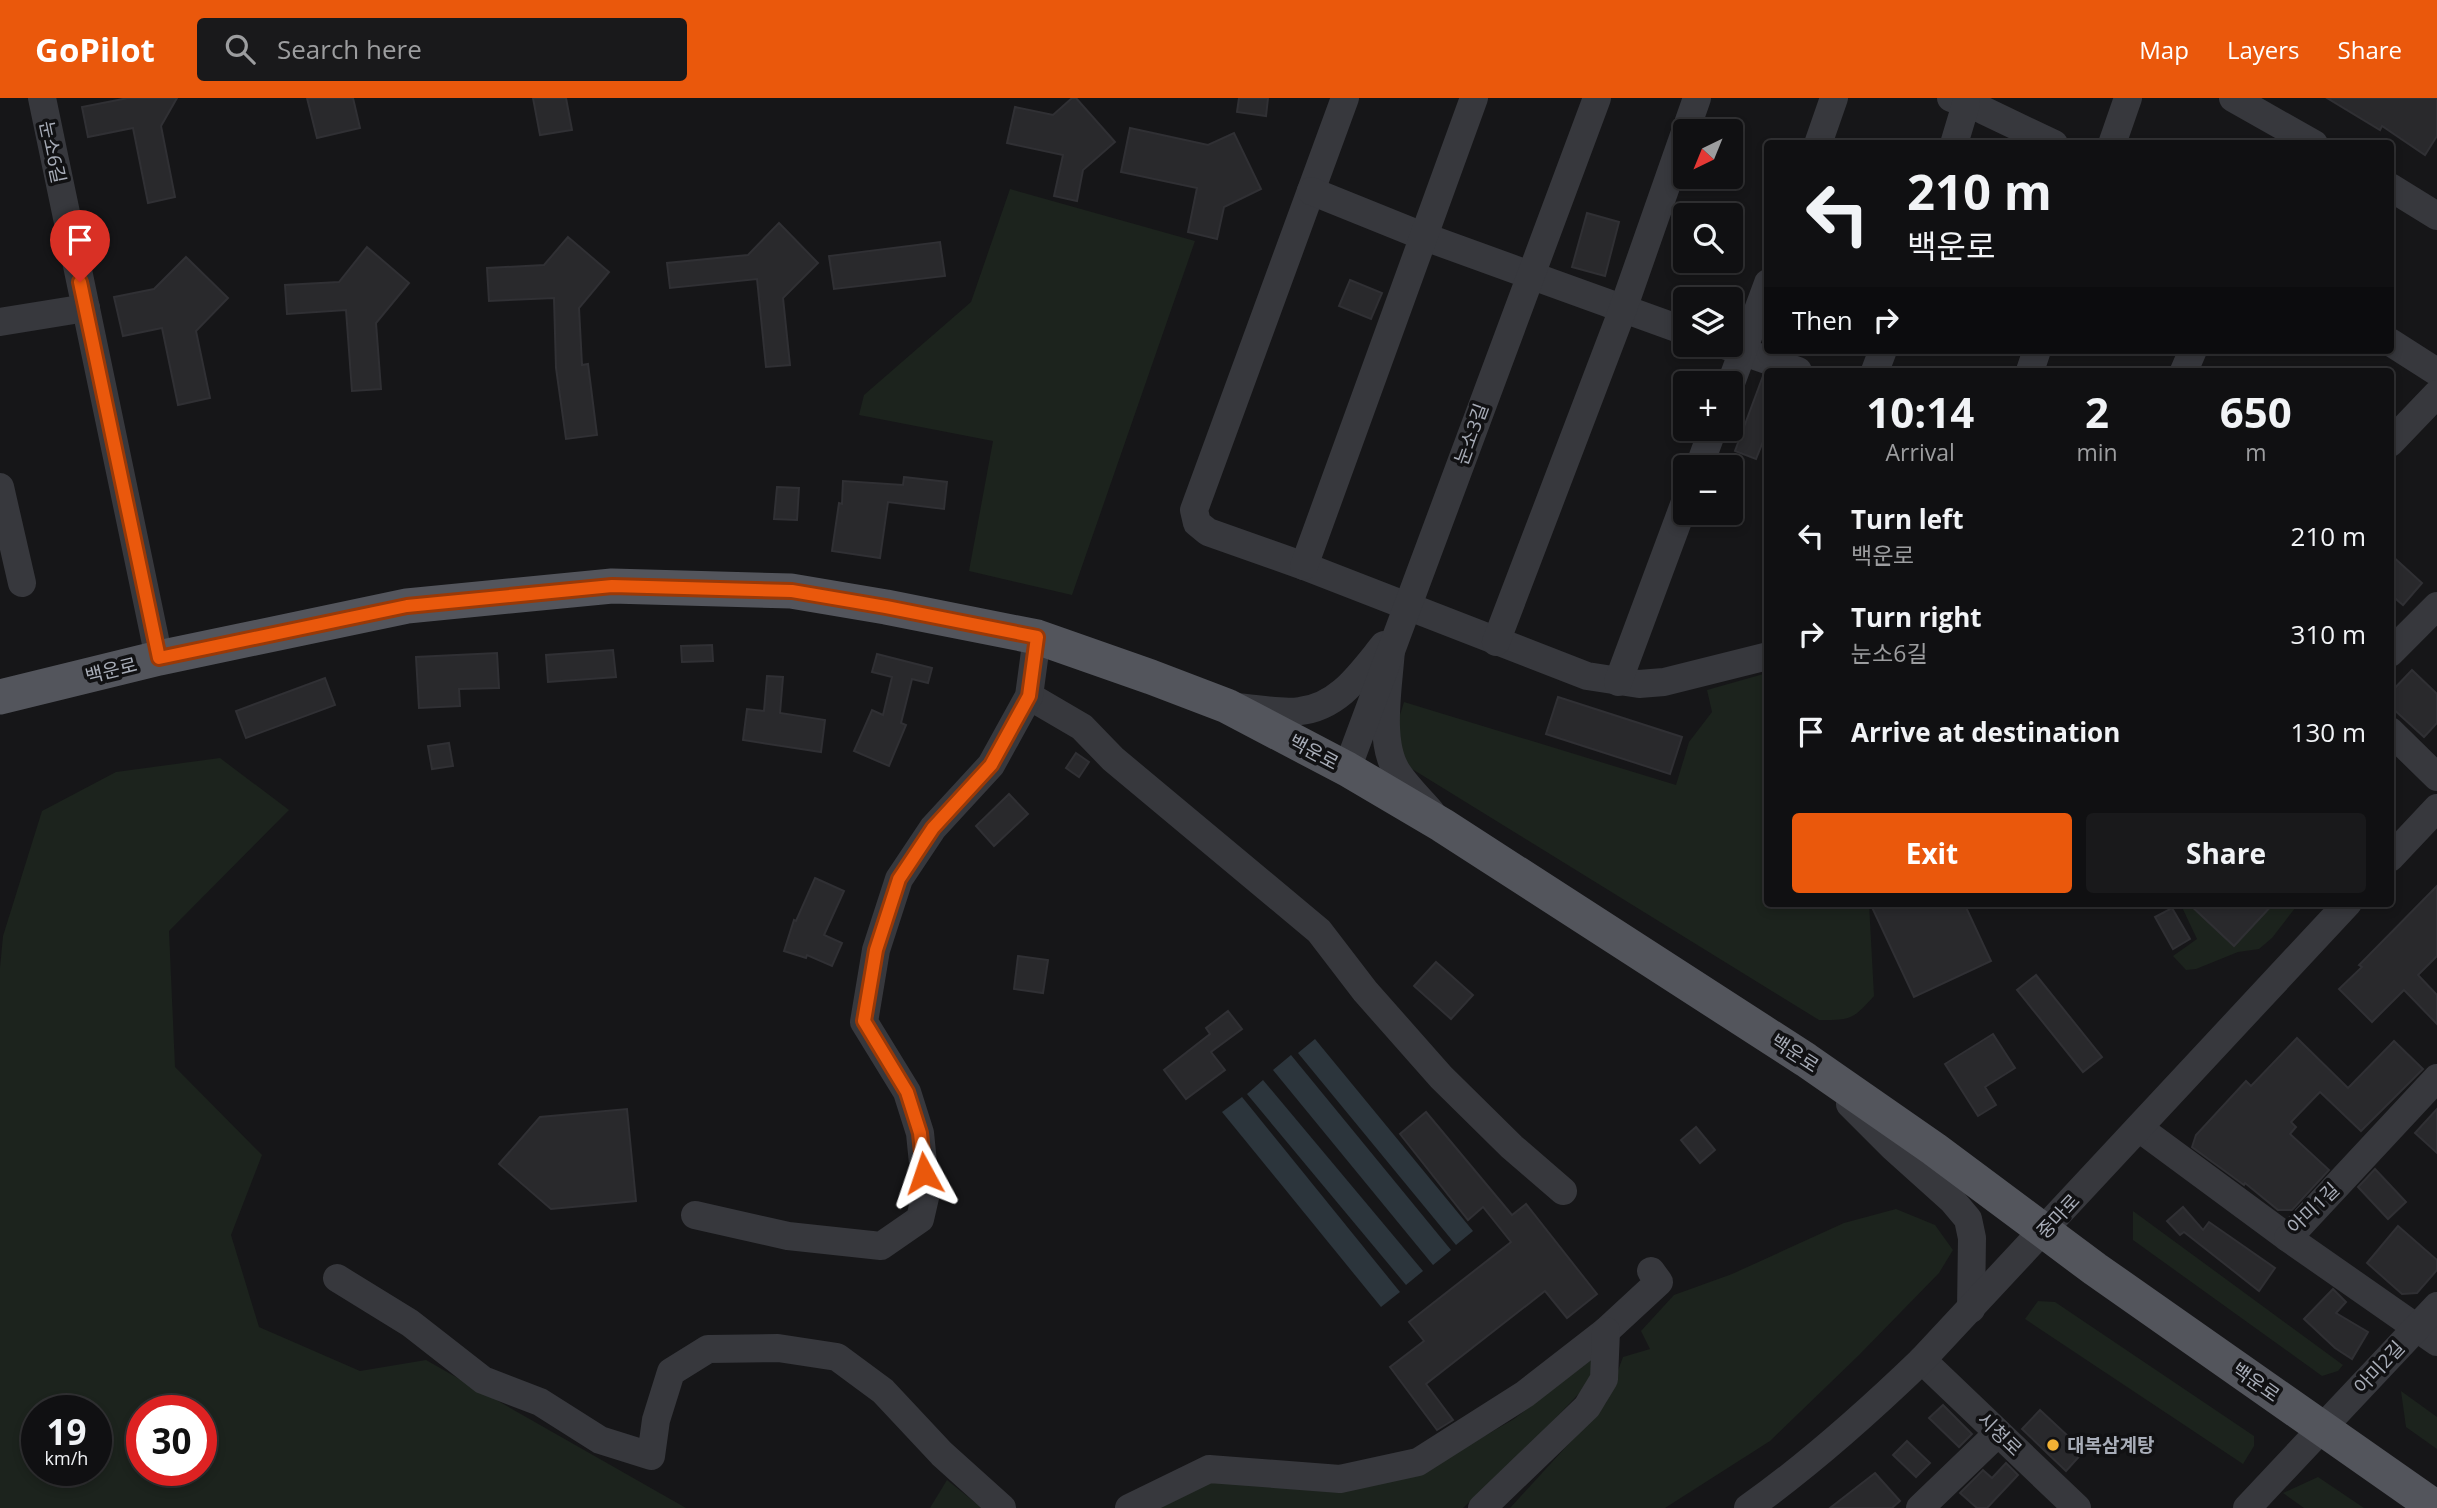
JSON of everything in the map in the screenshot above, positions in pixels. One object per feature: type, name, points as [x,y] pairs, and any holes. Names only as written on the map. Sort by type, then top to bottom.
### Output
[{"type":"main road","name":"백운로","points":[[0,697],[159,658],[407,606],[612,586],[792,591],[1037,637],[1227,706],[1346,769],[1442,825],[1806,1060],[2436,1508]]},
{"type":"street","name":"눈소6길","points":[[42,98],[159,658]]},
{"type":"street","points":[[1345,98],[1250,351],[1194,510],[1197,523],[1209,532],[1587,676],[1639,684],[1664,682],[1764,655]]},
{"type":"street","points":[[1304,566],[1474,98]]},
{"type":"street","name":"눈소3길","points":[[1346,769],[1597,98]]},
{"type":"street","points":[[1496,642],[1623,309],[1697,98]]},
{"type":"street","points":[[1819,140],[1834,98]]},
{"type":"street","points":[[2113,140],[2128,98]]},
{"type":"street","points":[[2233,98],[2307,140]]},
{"type":"street","points":[[1954,140],[1959,101],[2045,140]]},
{"type":"street","points":[[2394,189],[2437,216]]},
{"type":"street","points":[[1311,191],[1425,237],[1673,327]]},
{"type":"street","points":[[1743,331],[1764,291]]},
{"type":"street","points":[[0,322],[86,308]]},
{"type":"street","points":[[2394,345],[2437,372]]},
{"type":"street","points":[[1743,351],[1790,368]]},
{"type":"street","points":[[2394,439],[2437,394]]},
{"type":"street","points":[[0,487],[22,583]]},
{"type":"street","points":[[1618,682],[1676,525]]},
{"type":"street","points":[[2394,649],[2437,606]]},
{"type":"street","points":[[695,1215],[788,1236],[881,1246],[920,1219],[926,1193],[920,1133],[907,1092],[864,1021],[876,950],[899,879],[933,828],[991,765],[1029,696],[1037,637]]},
{"type":"street","points":[[1227,706],[1301,711],[1329,702],[1345,691],[1384,645],[1391,649],[1386,718],[1387,748],[1396,770],[1442,825]]},
{"type":"street","points":[[1029,696],[1082,727],[1113,759],[1319,931],[1365,991],[1441,1077],[1512,1147],[1563,1191]]},
{"type":"street","points":[[2394,735],[2437,777]]},
{"type":"street","points":[[2394,854],[2437,808]]},
{"type":"street","name":"중마로","points":[[1748,1508],[1780,1486],[1852,1426],[1922,1360],[2344,907]]},
{"type":"street","points":[[1806,1060],[1893,1147],[1952,1200],[1968,1219],[1972,1238],[1971,1309]]},
{"type":"street","name":"아미1길","points":[[2139,1128],[2288,1238],[2437,1079]]},
{"type":"street","points":[[2288,1238],[2427,1335]]},
{"type":"street","points":[[1129,1508],[1209,1469],[1340,1479],[1418,1462],[1525,1394],[1606,1331],[1659,1282],[1651,1272]]},
{"type":"street","points":[[337,1278],[410,1323],[483,1380],[540,1402],[600,1440],[651,1456],[656,1420],[671,1372],[708,1349],[778,1348],[837,1357],[883,1391],[942,1454],[1002,1508]]},
{"type":"street","name":"아미2길","points":[[2247,1508],[2322,1428],[2427,1335],[2437,1306]]},
{"type":"street","points":[[1482,1508],[1587,1407],[1604,1379],[1606,1331]]},
{"type":"street","name":"시청로","points":[[1922,1360],[2077,1508]]},
{"type":"street","points":[[1920,1508],[1998,1433]]},
{"type":"shaded area","points":[[1010,189],[1195,241],[1072,595],[969,571],[993,441],[859,415],[864,395],[971,302]]},
{"type":"shaded area","points":[[1764,674],[1764,907],[1869,907],[1874,996],[1851,1017],[1819,1020],[1404,764],[1398,721],[1404,702],[1676,785],[1689,742],[1712,712],[1707,690]]},
{"type":"shaded area","points":[[220,758],[289,810],[169,931],[175,1067],[262,1155],[231,1235],[259,1327],[360,1371],[426,1360],[686,1508],[0,1508],[0,968],[3,936],[42,811],[116,772]]},
{"type":"shaded area","points":[[2182,907],[2296,907],[2272,938],[2259,949],[2238,952],[2196,969],[2186,970],[2173,956],[2197,939]]},
{"type":"shaded area","points":[[1315,1039],[1473,1231],[1456,1245],[1298,1053]]},
{"type":"shaded area","points":[[1291,1055],[1451,1250],[1433,1265],[1273,1070]]},
{"type":"shaded area","points":[[1263,1080],[1423,1271],[1406,1285],[1247,1094]]},
{"type":"shaded area","points":[[1242,1097],[1400,1292],[1381,1307],[1222,1112]]},
{"type":"shaded area","points":[[1896,1209],[1935,1225],[1953,1250],[1939,1273],[1770,1441],[1665,1508],[1510,1508],[1606,1403],[1623,1357],[1650,1349],[1641,1331],[1674,1295],[1732,1274],[1844,1223]]},
{"type":"shaded area","points":[[2133,1211],[2343,1365],[2338,1371],[2322,1376],[2133,1240]]},
{"type":"shaded area","points":[[2038,1301],[2055,1302],[2254,1436],[2254,1446],[2243,1464],[2025,1319]]},
{"type":"shaded area","points":[[1595,1357],[1589,1383],[1532,1443],[1463,1508],[1146,1508],[1211,1476],[1420,1473],[1514,1419]]},
{"type":"shaded area","points":[[2401,1391],[2437,1417],[2437,1449],[2406,1427]]},
{"type":"shaded area","points":[[2318,1477],[2364,1508],[2304,1508],[2283,1493]]},
{"type":"shaded area","points":[[947,1480],[982,1508],[930,1508]]},
{"type":"building","points":[[128,98],[177,98],[161,126],[175,197],[148,203],[133,128],[88,137],[82,107]]},
{"type":"building","points":[[307,98],[353,98],[360,128],[317,138]]},
{"type":"building","points":[[533,98],[566,98],[572,130],[540,135]]},
{"type":"building","points":[[1072,98],[1076,98],[1115,142],[1083,170],[1077,201],[1054,196],[1063,155],[1007,143],[1015,107],[1053,115]]},
{"type":"building","points":[[1239,98],[1268,98],[1266,116],[1237,112]]},
{"type":"building","points":[[2327,98],[2437,98],[2437,136],[2425,155],[2382,126],[2380,130]]},
{"type":"building","points":[[1130,128],[1208,145],[1234,133],[1261,189],[1224,207],[1217,239],[1188,232],[1197,188],[1121,172]]},
{"type":"building","points":[[1587,213],[1619,222],[1605,276],[1572,267]]},
{"type":"building","points":[[779,223],[818,263],[783,298],[790,365],[766,367],[757,279],[670,288],[667,263],[748,255]]},
{"type":"building","points":[[568,237],[609,272],[579,308],[582,365],[588,364],[597,435],[566,439],[556,368],[554,298],[489,301],[487,268],[544,265]]},
{"type":"building","points":[[940,242],[945,276],[834,289],[829,256]]},
{"type":"building","points":[[367,247],[409,283],[376,323],[381,389],[352,391],[346,310],[287,314],[285,285],[339,282]]},
{"type":"building","points":[[186,257],[228,298],[196,331],[210,398],[178,405],[162,328],[123,336],[114,297],[154,289]]},
{"type":"building","points":[[1350,280],[1382,293],[1371,319],[1339,306]]},
{"type":"building","points":[[1763,376],[1764,439],[1756,459],[1735,451],[1739,441],[1743,441],[1743,430]]},
{"type":"building","points":[[904,477],[947,482],[944,509],[888,502],[880,558],[832,551],[839,503],[842,504],[843,481],[903,485]]},
{"type":"building","points":[[777,487],[799,488],[797,520],[774,519]]},
{"type":"building","points":[[2394,558],[2422,583],[2403,605],[2394,597]]},
{"type":"building","points":[[712,645],[713,661],[682,662],[681,646]]},
{"type":"building","points":[[613,650],[616,677],[548,682],[546,655]]},
{"type":"building","points":[[497,653],[499,688],[459,689],[460,706],[419,708],[416,657]]},
{"type":"building","points":[[877,654],[932,668],[928,683],[912,679],[901,723],[906,725],[889,766],[854,751],[872,710],[883,715],[892,677],[872,672]]},
{"type":"building","points":[[2412,670],[2437,694],[2437,723],[2424,737],[2394,710],[2394,689]]},
{"type":"building","points":[[767,676],[783,677],[780,713],[825,720],[821,752],[743,740],[747,709],[764,711]]},
{"type":"building","points":[[325,678],[335,705],[246,738],[236,711]]},
{"type":"building","points":[[1558,697],[1682,737],[1670,774],[1546,734]]},
{"type":"building","points":[[449,743],[453,766],[432,769],[428,746]]},
{"type":"building","points":[[1076,753],[1089,762],[1079,777],[1066,768]]},
{"type":"building","points":[[1009,794],[1028,814],[994,846],[976,826]]},
{"type":"building","points":[[815,878],[844,891],[824,935],[842,943],[832,966],[807,955],[806,958],[784,951],[794,920],[796,921]]},
{"type":"building","points":[[2437,886],[2437,956],[2418,975],[2437,995],[2437,1024],[2404,990],[2372,1022],[2339,989]]},
{"type":"building","points":[[1872,907],[1966,907],[1991,961],[1914,997]]},
{"type":"building","points":[[2192,907],[2270,907],[2234,946]]},
{"type":"building","points":[[2172,908],[2190,939],[2173,949],[2155,917]]},
{"type":"building","points":[[1018,956],[1048,960],[1043,993],[1014,989]]},
{"type":"building","points":[[1436,962],[1473,995],[1451,1019],[1414,986]]},
{"type":"building","points":[[2036,975],[2102,1057],[2083,1072],[2017,990]]},
{"type":"building","points":[[1228,1011],[1242,1029],[1211,1052],[1225,1070],[1186,1099],[1164,1070],[1210,1034],[1206,1028]]},
{"type":"building","points":[[1993,1034],[2015,1068],[1985,1087],[1996,1105],[1978,1116],[1945,1064]]},
{"type":"building","points":[[2297,1038],[2348,1088],[2394,1041],[2423,1069],[2361,1131],[2320,1092],[2291,1122],[2296,1127],[2290,1134],[2329,1170],[2292,1210],[2278,1210],[2245,1183],[2244,1185],[2192,1147],[2196,1135],[2246,1081],[2251,1086]]},
{"type":"building","points":[[627,1109],[636,1201],[551,1209],[499,1164],[540,1117]]},
{"type":"building","points":[[2437,1109],[2437,1153],[2415,1133]]},
{"type":"building","points":[[1426,1112],[1512,1215],[1526,1204],[1597,1294],[1567,1318],[1545,1291],[1426,1384],[1453,1420],[1437,1430],[1390,1367],[1424,1341],[1409,1322],[1511,1242],[1483,1207],[1468,1220],[1400,1134]]},
{"type":"building","points":[[1696,1127],[1715,1150],[1700,1163],[1681,1140]]},
{"type":"building","points":[[2375,1169],[2406,1202],[2388,1219],[2358,1187]]},
{"type":"building","points":[[2183,1207],[2203,1230],[2209,1222],[2275,1268],[2259,1291],[2184,1232],[2180,1235],[2167,1221]]},
{"type":"building","points":[[2398,1226],[2437,1260],[2437,1270],[2417,1293],[2402,1294],[2367,1263]]},
{"type":"building","points":[[2333,1289],[2346,1302],[2336,1313],[2368,1332],[2352,1359],[2335,1348],[2304,1319]]},
{"type":"building","points":[[1943,1405],[1972,1434],[1959,1447],[1929,1418]]},
{"type":"building","points":[[2040,1410],[2084,1451],[2066,1471],[2022,1429]]},
{"type":"building","points":[[1907,1441],[1930,1463],[1916,1477],[1893,1455]]},
{"type":"building","points":[[2006,1463],[2018,1475],[1987,1508],[1977,1508],[1960,1493],[1983,1470],[1992,1478]]},
{"type":"building","points":[[1875,1473],[1900,1501],[1892,1508],[1830,1508]]},
{"type":"place","name":"대복삼계탕","points":[[2053,1445]]},
{"type":"route","points":[[80,282],[159,658],[407,606],[508,594],[612,586],[792,591],[1037,637],[1029,696],[991,765],[933,828],[899,879],[876,950],[864,1021],[907,1092],[920,1133],[924,1173]]}]
